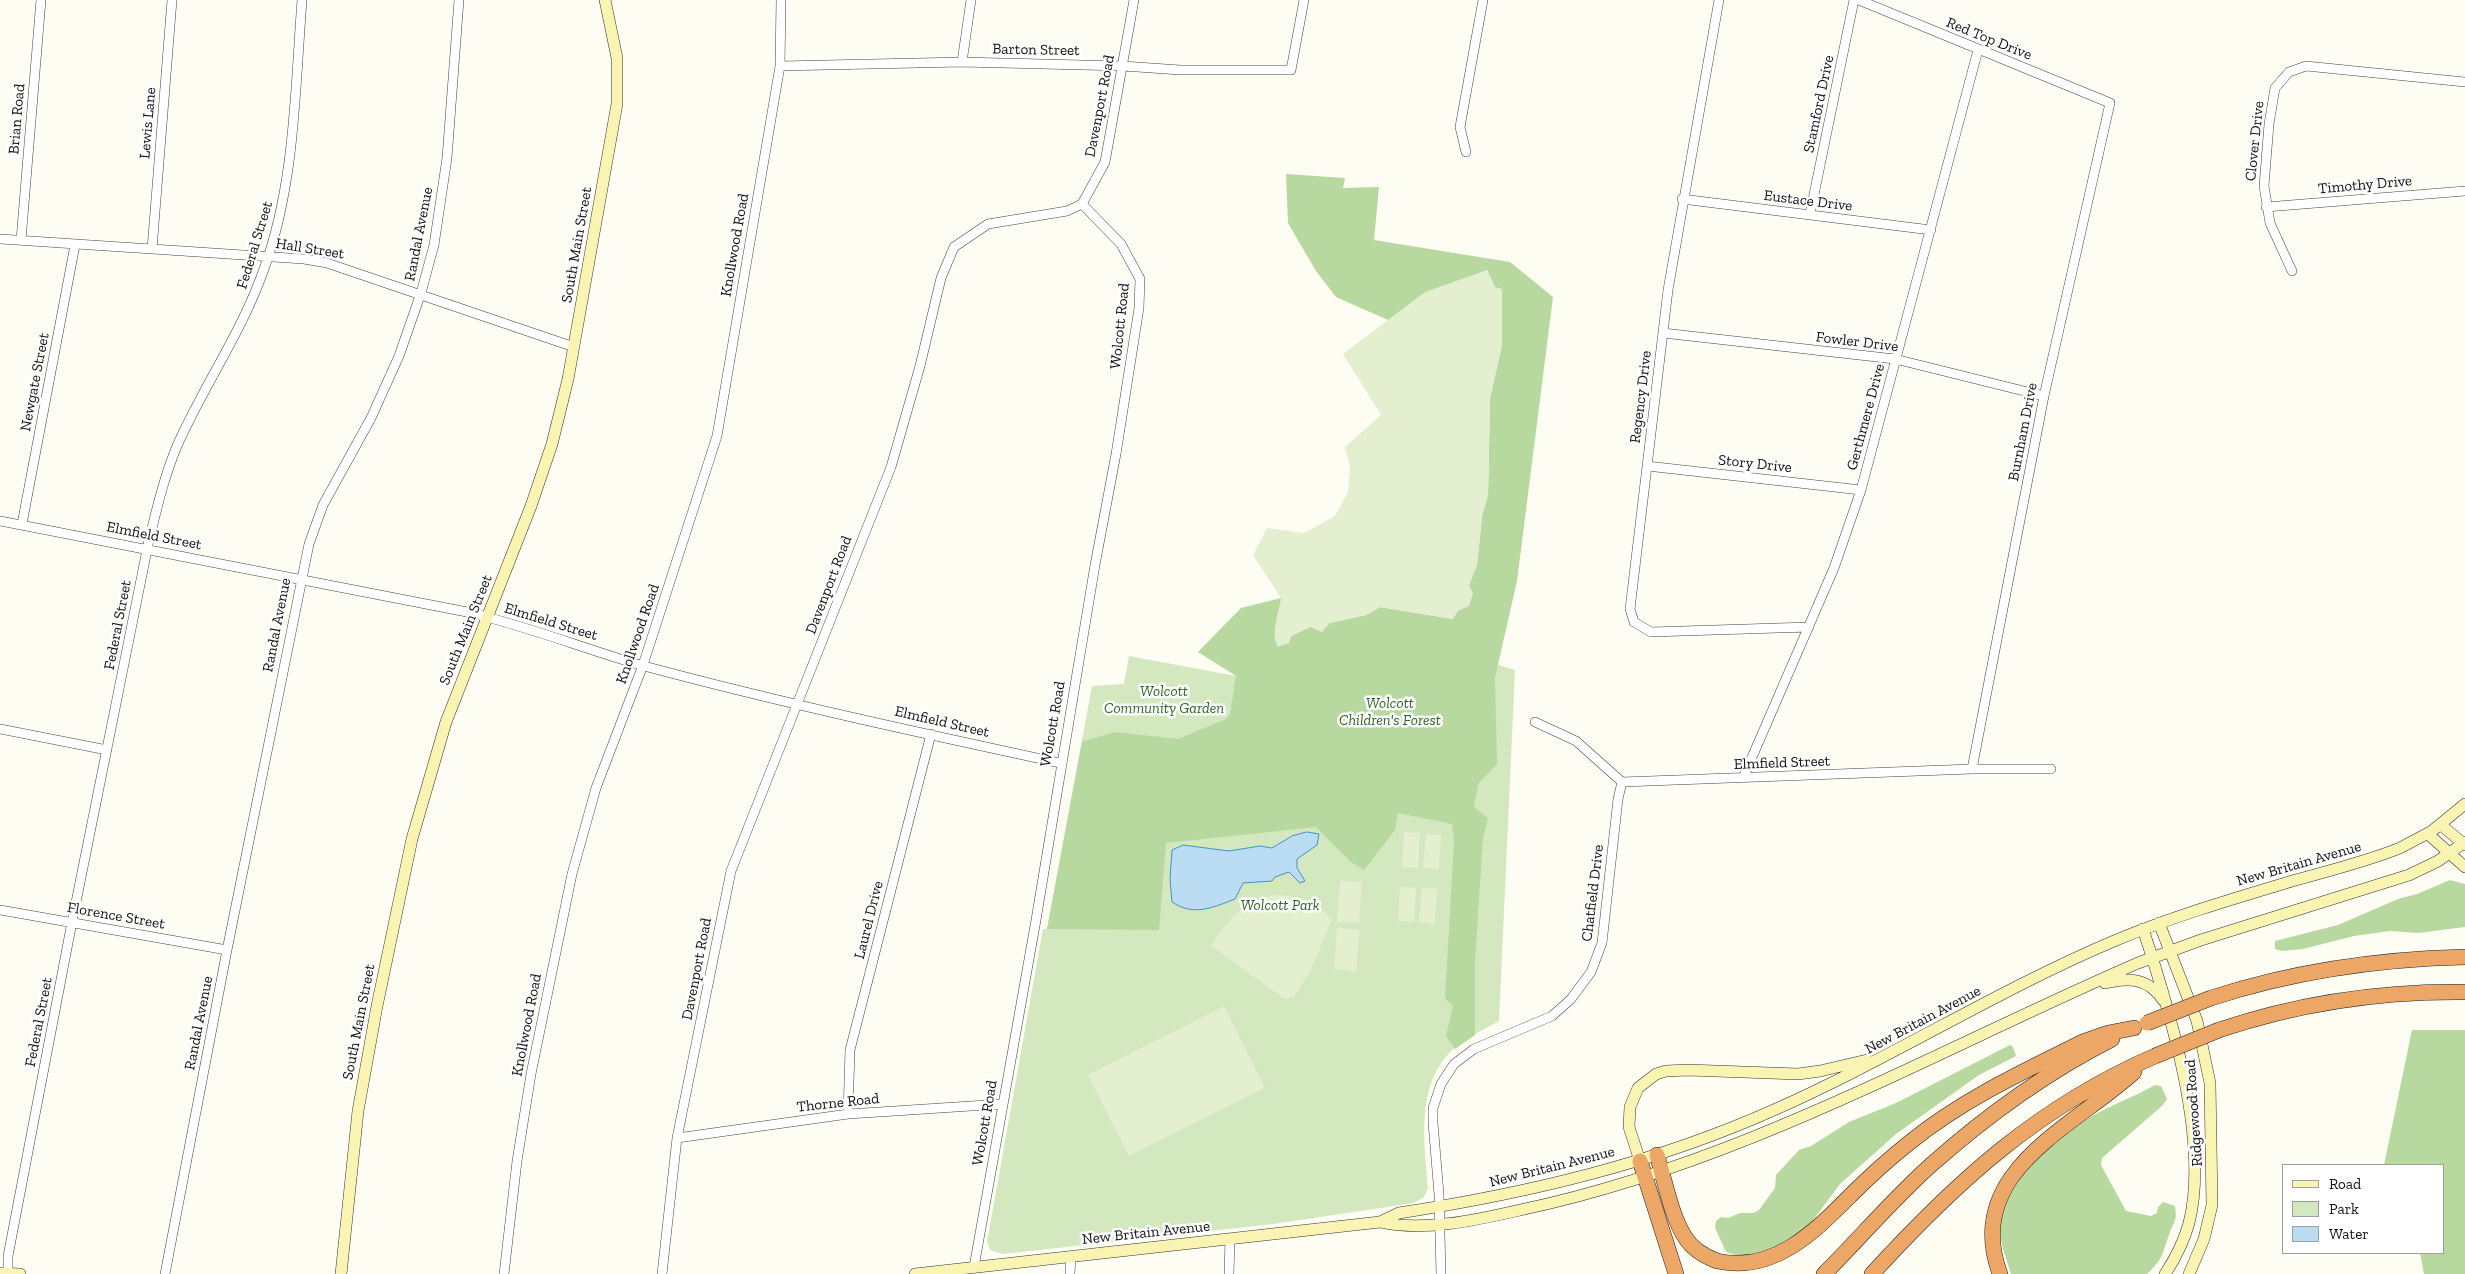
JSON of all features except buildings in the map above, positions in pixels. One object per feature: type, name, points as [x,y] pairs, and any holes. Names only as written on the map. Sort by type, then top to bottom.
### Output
[{"type":"highway","points":[[1824,1274],[1914,1181],[1977,1126],[2065,1065],[2140,1025],[2210,998],[2270,980],[2345,966],[2394,960],[2465,957]]},
{"type":"highway","points":[[1872,1274],[1937,1204],[1996,1152],[2074,1098],[2151,1058],[2220,1030],[2276,1013],[2341,1000],[2406,993],[2465,992]]},
{"type":"highway","points":[[1657,1155],[1680,1229],[1695,1249],[1709,1258],[1730,1266],[1748,1267],[1764,1264],[1784,1256],[1800,1245],[1877,1170],[1910,1142],[1954,1110],[2085,1041],[2108,1032],[2140,1025]]},
{"type":"highway","points":[[2000,1274],[1993,1249],[1993,1225],[1997,1205],[2012,1177],[2027,1158],[2050,1136],[2111,1092],[2151,1058]]},
{"type":"highway","points":[[1640,1161],[1676,1274]]},
{"type":"main road","name":"South Main Street","points":[[342,1274],[358,1111],[377,1006],[412,839],[446,722],[543,472],[563,402],[617,104],[617,58],[605,0]]},
{"type":"main road","name":"New Britain Avenue","points":[[1380,1222],[1399,1213],[1538,1188],[1640,1161],[1756,1118],[1888,1055],[2064,964],[2143,929],[2378,856],[2428,834],[2465,804]]},
{"type":"main road","points":[[2441,825],[2464,843]]},
{"type":"main road","points":[[2428,834],[2465,867]]},
{"type":"main road","name":"New Britain Avenue","points":[[915,1274],[1380,1222],[1401,1226],[1440,1223],[1535,1207],[1645,1178],[1766,1134],[2152,957],[2392,882],[2425,868],[2450,854],[2464,843]]},
{"type":"main road","name":"Ridgewood Road","points":[[2159,923],[2171,950],[2199,1030],[2207,1065],[2210,1094],[2212,1205],[2204,1239],[2189,1274]]},
{"type":"main road","name":"Ridgewood Road","points":[[2143,929],[2168,1010],[2189,1108],[2194,1191],[2186,1232],[2165,1274]]},
{"type":"main road","points":[[2083,987],[2120,980],[2138,980],[2152,987],[2168,1010]]},
{"type":"main road","points":[[1640,1161],[1630,1127],[1630,1107],[1638,1088],[1656,1074],[1666,1070],[1688,1070],[1798,1074],[1820,1071],[1888,1055]]},
{"type":"main road","points":[[0,1273],[20,1274]]},
{"type":"street","name":"Brian Road","points":[[21,240],[41,0]]},
{"type":"street","name":"Lewis Lane","points":[[152,249],[172,0]]},
{"type":"street","name":"Federal Street","points":[[8,1273],[8,1256],[72,922],[163,481],[178,445],[245,316],[268,256],[285,192],[302,0]]},
{"type":"street","name":"Randal Avenue","points":[[165,1274],[227,950],[300,580],[309,544],[323,504],[371,418],[399,356],[421,293],[434,245],[446,158],[459,0]]},
{"type":"street","name":"Knollwood Road","points":[[504,1274],[517,1162],[531,1074],[572,874],[600,779],[643,665],[717,436],[780,66],[781,0]]},
{"type":"street","points":[[962,62],[971,0]]},
{"type":"street","name":"Davenport Road","points":[[662,1274],[678,1138],[731,871],[891,467],[920,366],[941,278],[954,247],[988,224],[1067,211],[1082,204],[1105,162],[1134,0]]},
{"type":"street","name":"Barton Street","points":[[780,66],[962,62],[1123,66],[1180,70],[1291,70],[1304,0]]},
{"type":"street","points":[[1466,152],[1460,127],[1483,0]]},
{"type":"street","name":"Regency Drive","points":[[1719,0],[1682,199],[1663,333],[1630,609],[1634,622],[1651,632],[1810,627]]},
{"type":"street","name":"Stamford Drive","points":[[1810,214],[1854,0]]},
{"type":"street","name":"Red Top Drive","points":[[1859,0],[1978,50],[2110,102]]},
{"type":"street","name":"Gerthmere Drive","points":[[1743,778],[1756,745],[1810,627],[1834,568],[1861,490],[1978,50]]},
{"type":"street","name":"Clover Drive","points":[[2292,271],[2270,223],[2264,186],[2269,124],[2275,88],[2289,72],[2306,66],[2465,82]]},
{"type":"street","name":"Burnham Drive","points":[[1972,769],[2044,396],[2110,102]]},
{"type":"street","name":"Timothy Drive","points":[[2266,207],[2465,191]]},
{"type":"street","name":"Eustace Drive","points":[[1682,199],[1931,230]]},
{"type":"street","name":"Wolcott Road","points":[[974,1267],[1036,920],[1060,763],[1116,454],[1139,299],[1140,279],[1121,244],[1082,204]]},
{"type":"street","name":"Hall Street","points":[[0,239],[268,256],[327,263],[421,293],[574,346]]},
{"type":"street","name":"Newgate Street","points":[[22,524],[75,245]]},
{"type":"street","name":"Fowler Drive","points":[[1663,333],[1895,360],[2044,396]]},
{"type":"street","name":"Story Drive","points":[[1647,466],[1861,490]]},
{"type":"street","name":"Elmfield Street","points":[[0,521],[148,548],[487,617],[643,665],[798,704],[1060,763]]},
{"type":"street","points":[[1535,722],[1576,741],[1622,782]]},
{"type":"street","points":[[0,729],[107,750]]},
{"type":"street","name":"Laurel Drive","points":[[848,1114],[850,1050],[931,734]]},
{"type":"street","name":"Elmfield Street","points":[[1622,782],[1972,769],[2051,769]]},
{"type":"street","name":"Chatfield Drive","points":[[1441,1274],[1440,1207],[1433,1123],[1433,1108],[1440,1084],[1454,1064],[1474,1049],[1552,1016],[1571,999],[1591,972],[1602,943],[1618,800],[1622,782]]},
{"type":"street","name":"Florence Street","points":[[0,910],[227,950]]},
{"type":"street","name":"Thorne Road","points":[[678,1138],[848,1114],[1002,1104]]},
{"type":"street","points":[[1229,1274],[1230,1239]]},
{"type":"street","points":[[1070,1274],[1071,1256]]},
{"type":"green space","name":"Wolcott Children's Forest","points":[[1286,174],[1345,178],[1343,188],[1379,187],[1374,240],[1510,262],[1553,297],[1517,581],[1495,678],[1497,764],[1478,784],[1474,807],[1488,818],[1483,838],[1475,960],[1475,1035],[1455,1049],[1446,1036],[1453,1006],[1445,998],[1454,842],[1452,824],[1398,813],[1395,830],[1364,870],[1351,862],[1316,827],[1166,843],[1159,930],[1047,929],[1082,742],[1115,732],[1178,739],[1226,719],[1230,714],[1236,676],[1198,652],[1241,608],[1281,598],[1291,636],[1310,627],[1366,615],[1380,607],[1453,619],[1477,565],[1482,516],[1488,495],[1490,398],[1502,345],[1495,287],[1487,270],[1388,320],[1336,297],[1316,271],[1288,223]]},
{"type":"green space","points":[[1487,270],[1495,287],[1502,289],[1502,345],[1490,398],[1488,495],[1482,516],[1477,565],[1469,586],[1473,593],[1469,606],[1458,611],[1453,619],[1380,607],[1366,615],[1330,623],[1322,632],[1310,627],[1291,636],[1289,643],[1278,647],[1275,630],[1281,598],[1253,555],[1267,528],[1304,533],[1335,516],[1348,492],[1350,467],[1345,447],[1381,415],[1343,354],[1425,292]]},
{"type":"green space","name":"Wolcott Park","points":[[1403,636],[1515,670],[1499,1021],[1462,1042],[1447,1056],[1436,1072],[1429,1090],[1424,1129],[1428,1188],[1424,1197],[1414,1203],[1273,1224],[1003,1254],[990,1250],[987,1242],[1043,929],[1047,929],[1092,686],[1124,684],[1129,656],[1247,678]]},
{"type":"green space","points":[[1404,832],[1420,833],[1418,868],[1402,867]]},
{"type":"green space","points":[[1426,834],[1441,835],[1439,869],[1423,868]]},
{"type":"green space","points":[[2450,880],[2465,884],[2465,927],[2418,933],[2390,931],[2354,936],[2303,949],[2282,951],[2275,949],[2275,941],[2338,925],[2398,899],[2417,894]]},
{"type":"green space","points":[[1340,881],[1362,882],[1359,923],[1337,922]]},
{"type":"green space","points":[[1400,887],[1416,888],[1414,922],[1398,921]]},
{"type":"green space","points":[[1422,888],[1437,889],[1435,924],[1419,922]]},
{"type":"green space","points":[[1275,895],[1299,898],[1313,904],[1332,919],[1310,972],[1294,997],[1285,999],[1211,946],[1224,927],[1237,913],[1253,902]]},
{"type":"green space","points":[[1337,928],[1359,930],[1356,971],[1334,969]]},
{"type":"green space","points":[[1224,1006],[1265,1088],[1129,1156],[1088,1075]]},
{"type":"green space","points":[[2412,1030],[2465,1030],[2465,1274],[2424,1274],[2420,1254],[2445,1254],[2445,1164],[2384,1164]]},
{"type":"green space","points":[[2010,1045],[2013,1047],[2016,1056],[1979,1075],[1896,1134],[1840,1184],[1811,1223],[1779,1250],[1739,1256],[1726,1252],[1715,1228],[1716,1221],[1721,1217],[1728,1218],[1740,1213],[1753,1213],[1759,1210],[1775,1188],[1776,1175],[1799,1150],[1811,1146],[1849,1122],[1896,1103]]},
{"type":"green space","points":[[2155,1085],[2161,1086],[2167,1099],[2163,1105],[2102,1158],[2101,1165],[2126,1211],[2151,1216],[2157,1213],[2158,1207],[2163,1202],[2175,1206],[2175,1220],[2157,1263],[2147,1274],[2011,1274],[2002,1246],[2000,1230],[2003,1213],[2010,1196],[2020,1180],[2046,1151],[2076,1126],[2090,1117]]},
{"type":"water","points":[[1307,832],[1319,834],[1317,845],[1297,859],[1297,868],[1305,881],[1300,883],[1289,872],[1275,877],[1272,881],[1243,883],[1235,899],[1204,909],[1188,909],[1172,902],[1170,879],[1172,850],[1183,845],[1229,851],[1260,846],[1272,848],[1292,836]]},
{"type":"park label","name":"Wolcott Community Garden","points":[[1164,700]]}]
